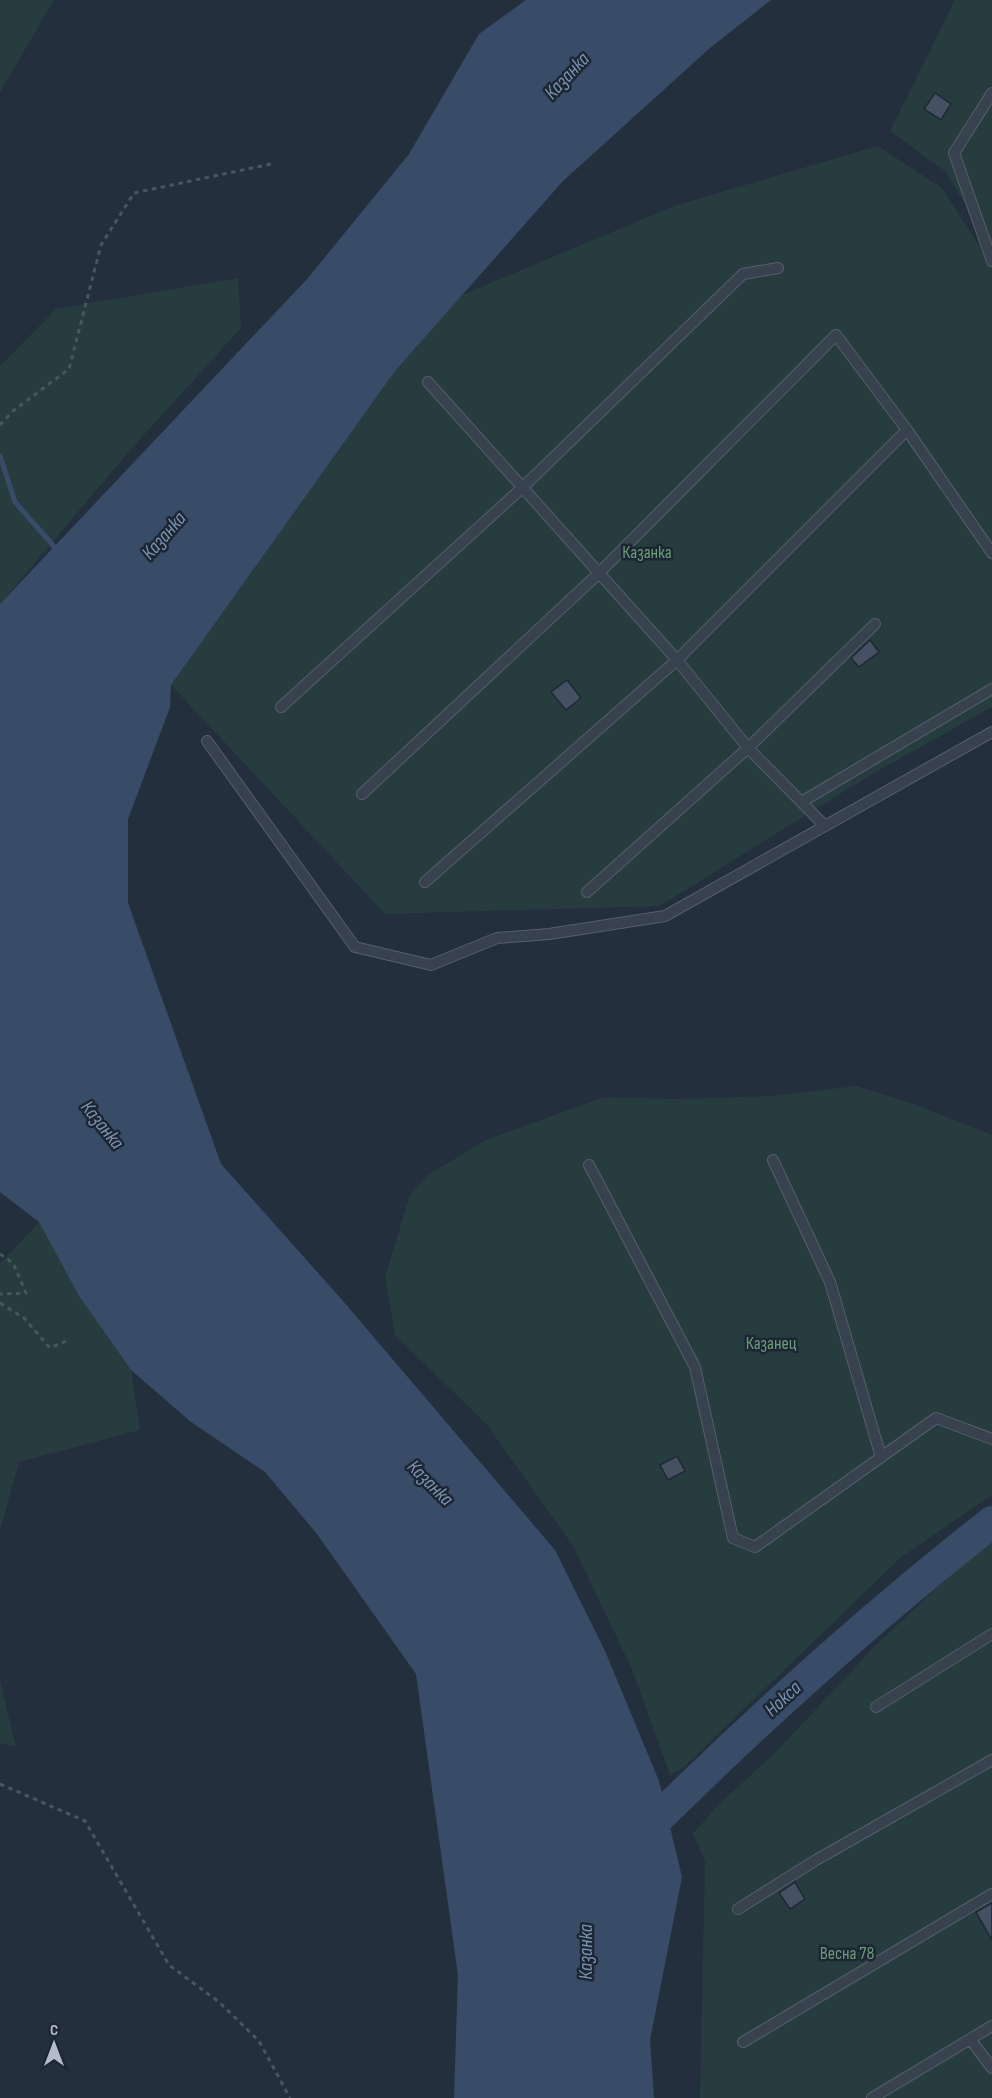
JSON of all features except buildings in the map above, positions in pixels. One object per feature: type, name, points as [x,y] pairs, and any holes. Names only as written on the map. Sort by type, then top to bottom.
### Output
[{"type":"lane","points":[[992,93],[954,153],[992,261]]},
{"type":"lane","points":[[281,707],[522,488],[743,274],[778,268]]},
{"type":"lane","points":[[362,794],[598,574],[836,335],[907,430],[992,553]]},
{"type":"lane","points":[[428,382],[677,660],[748,748],[803,801],[825,826]]},
{"type":"lane","points":[[425,882],[677,660],[907,430]]},
{"type":"lane","points":[[587,892],[748,748],[875,624]]},
{"type":"lane","points":[[803,801],[992,689]]},
{"type":"lane","points":[[207,741],[355,947],[431,966],[497,938],[549,934],[665,916],[992,732]]},
{"type":"lane","points":[[773,1160],[830,1282],[882,1457]]},
{"type":"lane","points":[[589,1165],[695,1367],[733,1538],[755,1547],[936,1418],[992,1439]]},
{"type":"lane","points":[[876,1707],[992,1634]]},
{"type":"lane","points":[[738,1909],[816,1860],[992,1760]]},
{"type":"lane","points":[[742,2042],[992,1894]]},
{"type":"lane","points":[[872,2098],[992,2026]]},
{"type":"lane","points":[[970,2039],[992,2068]]},
{"type":"path","points":[[0,424],[13,411],[69,369],[101,245],[134,193],[271,164]]},
{"type":"path","points":[[0,1254],[13,1263],[26,1293],[0,1294]]},
{"type":"path","points":[[0,1303],[24,1318],[50,1348],[69,1340]]},
{"type":"path","points":[[0,1784],[85,1821],[169,1965],[219,2002],[259,2040],[290,2098]]},
{"type":"green space","points":[[0,0],[54,0],[0,92]]},
{"type":"green space","points":[[955,0],[992,0],[992,250],[946,172],[890,131]]},
{"type":"green space","name":"Казанка","points":[[878,146],[942,188],[992,266],[992,707],[874,773],[660,906],[385,914],[171,685],[395,371],[462,295],[674,206]]},
{"type":"green space","points":[[238,278],[241,328],[132,448],[0,604],[0,366],[56,309]]},
{"type":"green space","name":"Казанец","points":[[856,1086],[911,1103],[992,1135],[992,1495],[900,1558],[682,1769],[670,1775],[632,1669],[573,1546],[487,1425],[395,1335],[385,1278],[410,1194],[429,1174],[486,1140],[604,1097],[675,1099],[772,1096]]},
{"type":"green space","points":[[39,1222],[79,1296],[131,1370],[140,1430],[19,1462],[0,1531],[0,1264]]},
{"type":"green space","name":"Весна 78","points":[[992,1543],[992,2098],[700,2098],[705,1861],[693,1834],[717,1806],[775,1753],[877,1644],[977,1550]]},
{"type":"green space","points":[[0,1680],[16,1747],[0,1743]]},
{"type":"water","name":"Казанка","points":[[526,0],[771,0],[710,48],[563,181],[395,371],[171,685],[170,707],[128,819],[128,903],[221,1164],[343,1301],[555,1550],[605,1651],[659,1781],[682,1877],[650,2040],[654,2098],[454,2098],[458,1975],[416,1674],[317,1534],[265,1472],[191,1422],[131,1370],[79,1296],[39,1222],[0,1192],[0,604],[308,278],[409,154],[479,34]]},
{"type":"waterway","points":[[0,456],[15,502],[57,550]]},
{"type":"waterway","name":"Нокса","points":[[635,1841],[809,1676],[945,1559],[992,1522]]}]
